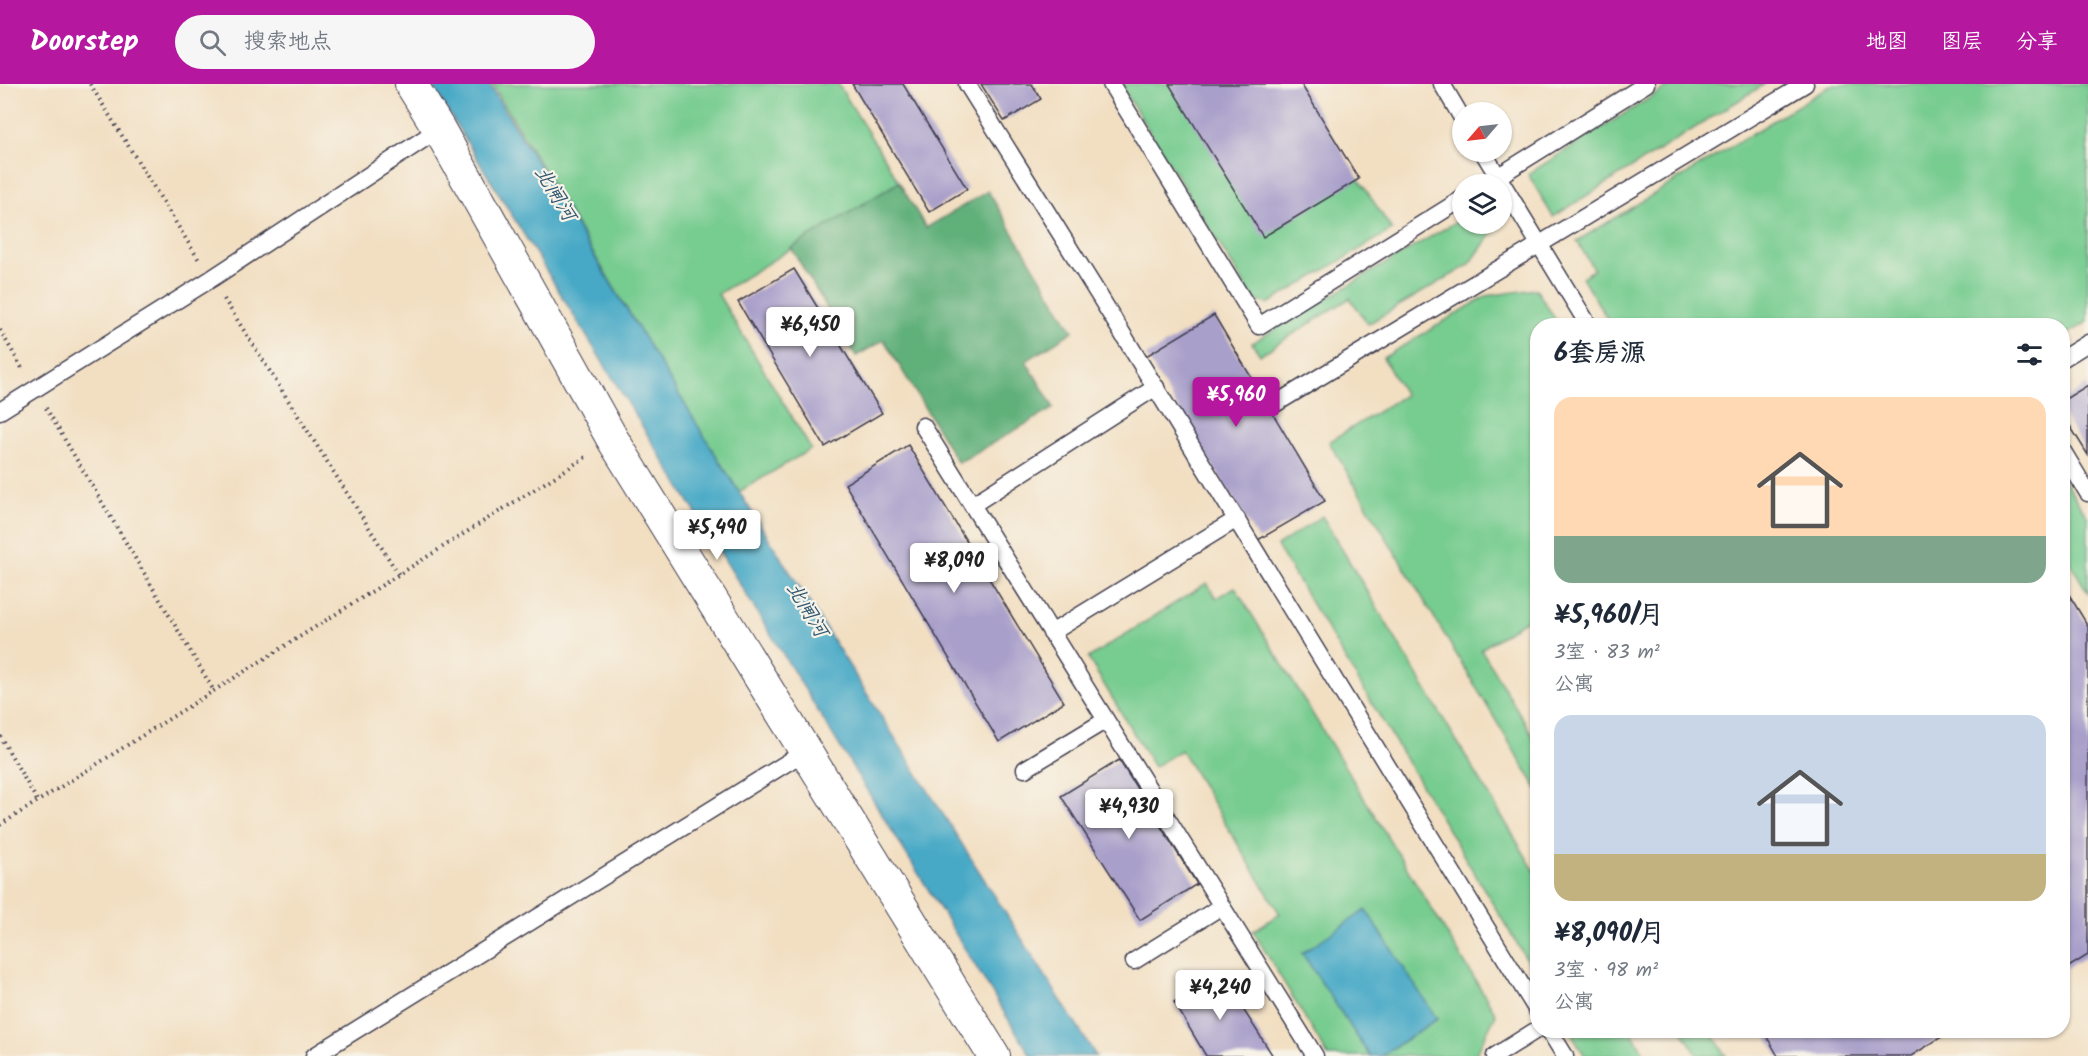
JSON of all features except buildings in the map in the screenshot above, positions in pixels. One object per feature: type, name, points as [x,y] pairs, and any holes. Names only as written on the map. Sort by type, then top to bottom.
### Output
[{"type":"street","points":[[411,84],[439,129],[613,440],[994,1056]]},
{"type":"lane","points":[[967,84],[1156,387],[1530,999]]},
{"type":"lane","points":[[1111,84],[1259,326],[1452,205]]},
{"type":"lane","points":[[1442,84],[1453,102]]},
{"type":"lane","points":[[1275,404],[1805,84]]},
{"type":"lane","points":[[1503,174],[1639,86]]},
{"type":"lane","points":[[0,411],[211,279],[439,129]]},
{"type":"lane","points":[[1512,207],[1540,244],[1584,318]]},
{"type":"lane","points":[[2070,353],[2088,343]]},
{"type":"lane","points":[[972,505],[1156,387]]},
{"type":"lane","points":[[923,426],[1316,1056]]},
{"type":"lane","points":[[2070,463],[2088,493]]},
{"type":"lane","points":[[1051,633],[1237,519]]},
{"type":"lane","points":[[1025,769],[1106,720]]},
{"type":"lane","points":[[314,1056],[806,751]]},
{"type":"lane","points":[[1134,961],[1222,906]]},
{"type":"lane","points":[[1496,1056],[1530,1034]]},
{"type":"lane","points":[[1554,1038],[1564,1056]]},
{"type":"path","points":[[90,84],[399,575]]},
{"type":"path","points":[[0,330],[214,691]]},
{"type":"path","points":[[0,825],[613,440]]},
{"type":"path","points":[[0,736],[38,801]]},
{"type":"green space","points":[[492,84],[838,84],[899,182],[718,294],[811,449],[737,493]]},
{"type":"green space","points":[[1120,84],[1169,84],[1359,179],[1392,230],[1268,304],[1254,300]]},
{"type":"green space","points":[[1672,84],[1765,84],[1553,217],[1528,174]]},
{"type":"green space","points":[[1833,84],[2088,84],[2088,322],[2070,333],[2070,318],[1607,318],[1582,277],[1594,270],[1577,241]]},
{"type":"green space","points":[[899,182],[926,228],[988,191],[1073,331],[1026,361],[1054,408],[958,463],[884,340],[856,356],[791,248]]},
{"type":"green space","points":[[1452,224],[1452,234],[1491,234],[1469,265],[1368,324],[1350,298],[1260,355],[1252,343]]},
{"type":"green space","points":[[1536,289],[1555,318],[1530,318],[1530,618],[1481,649],[1530,731],[1530,777],[1329,442],[1405,395],[1383,358],[1486,296]]},
{"type":"green space","points":[[2070,490],[2088,518],[2088,593],[2070,563]]},
{"type":"green space","points":[[1322,516],[1530,863],[1530,965],[1277,546]]},
{"type":"green space","points":[[1207,583],[1216,598],[1235,587],[1496,1014],[1477,1052],[1471,1056],[1381,1056],[1437,1019],[1302,953],[1370,1056],[1328,1056],[1253,931],[1280,914],[1181,750],[1154,767],[1088,658]]},
{"type":"green space","points":[[1574,1038],[1635,1038],[1646,1056],[1585,1056]]},
{"type":"green space","points":[[1686,1038],[1715,1038],[1726,1056],[1698,1056]]},
{"type":"water","name":"北闸河","points":[[431,84],[489,84],[714,452],[1096,1056],[1031,1056]]},
{"type":"water","points":[[1366,910],[1437,1019],[1381,1056],[1370,1056],[1302,953]]}]
